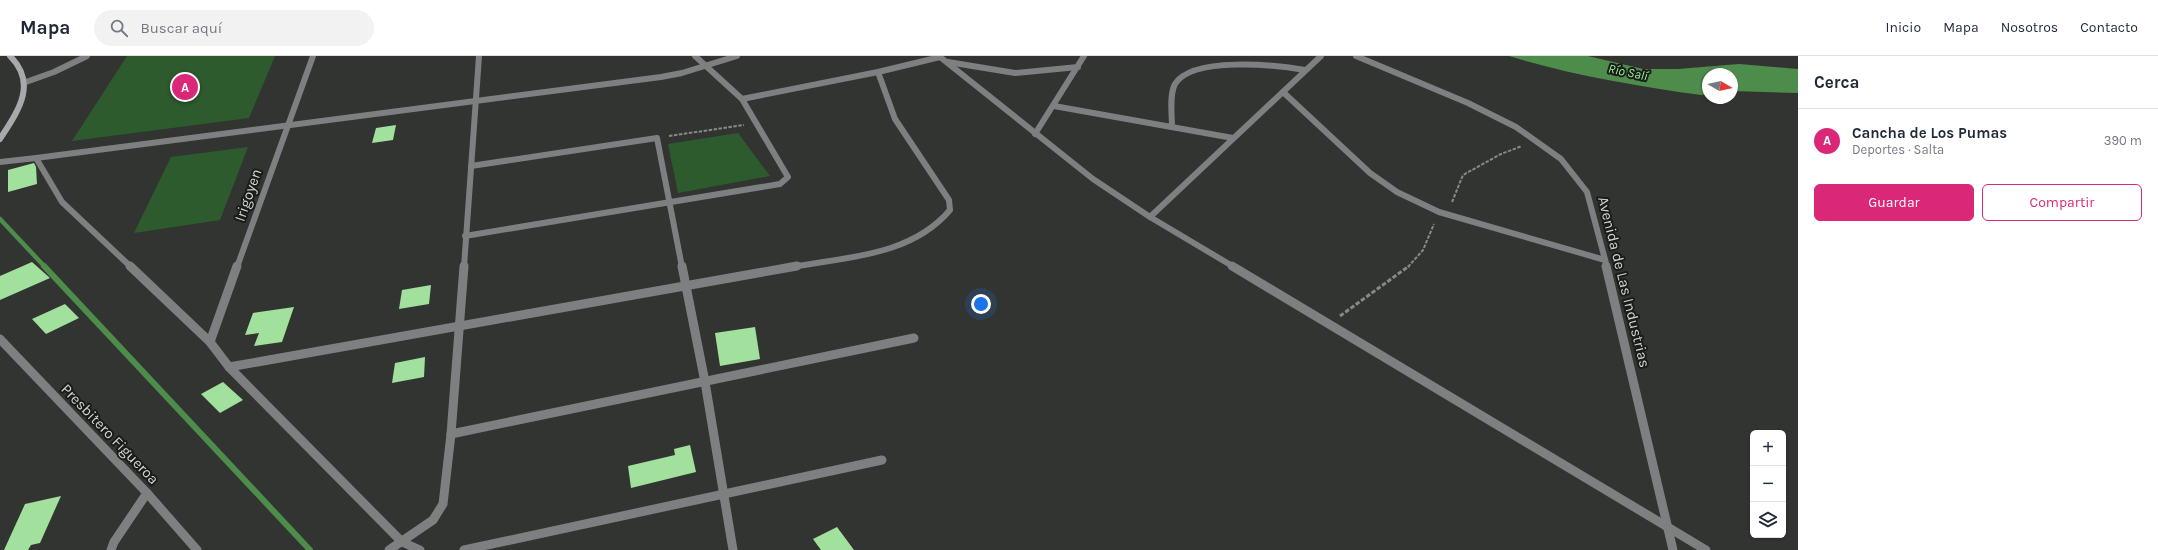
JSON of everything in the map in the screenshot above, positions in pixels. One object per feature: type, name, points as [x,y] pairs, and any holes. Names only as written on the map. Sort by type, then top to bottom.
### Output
[{"type":"main road","points":[[0,139],[23,99],[26,82],[22,70],[10,56]]},
{"type":"street","points":[[26,82],[54,72],[87,56]]},
{"type":"street","name":"Irigoyen","points":[[210,342],[286,126],[313,56]]},
{"type":"street","points":[[389,550],[433,520],[443,504],[451,434],[460,326],[474,102],[479,56]]},
{"type":"street","points":[[465,236],[780,184],[788,177],[742,99],[707,65],[694,56]]},
{"type":"street","points":[[0,162],[661,77],[738,56]]},
{"type":"street","points":[[742,99],[878,72],[939,56],[1093,179],[1150,217],[1706,550]]},
{"type":"street","points":[[1035,134],[1084,56]]},
{"type":"street","points":[[1150,217],[1321,56]]},
{"type":"street","name":"Avenida de Las Industrias","points":[[1356,56],[1496,116],[1535,140],[1561,159],[1577,177],[1587,192],[1606,260],[1673,550]]},
{"type":"street","points":[[1234,57],[1305,70]]},
{"type":"street","points":[[1172,127],[1174,86],[1179,75],[1197,62],[1204,61]]},
{"type":"street","points":[[946,62],[1015,73],[1078,67]]},
{"type":"street","points":[[229,367],[684,285],[884,251],[907,244],[944,218],[950,210],[949,200],[895,119],[878,72]]},
{"type":"street","points":[[1283,92],[1370,173],[1398,192],[1439,212],[1606,260]]},
{"type":"street","points":[[1054,106],[1233,138]]},
{"type":"street","points":[[471,166],[657,138],[684,285],[705,382],[733,550]]},
{"type":"street","points":[[36,158],[62,202],[210,342],[229,367],[402,542],[420,550]]},
{"type":"street","points":[[451,434],[914,338]]},
{"type":"street","name":"Presbitero Figueroa","points":[[0,339],[147,493],[197,550]]},
{"type":"street","points":[[464,550],[723,493],[882,460]]},
{"type":"street","points":[[111,550],[114,542],[147,493]]},
{"type":"path","points":[[657,138],[756,124]]},
{"type":"path","points":[[1330,324],[1364,297],[1399,275],[1423,250],[1439,212],[1451,203],[1463,175],[1501,154],[1535,140]]},
{"type":"shaded area","points":[[127,56],[275,56],[249,118],[72,141]]},
{"type":"shaded area","points":[[738,133],[770,176],[678,193],[668,144]]},
{"type":"shaded area","points":[[248,147],[220,220],[134,233],[171,157]]},
{"type":"water","name":"Río Salí","points":[[1509,56],[1588,56],[1643,69],[1678,69],[1739,64],[1798,69],[1798,93],[1738,91],[1738,68],[1702,68],[1701,95],[1604,79],[1532,63]]},
{"type":"building","points":[[396,125],[393,140],[372,143],[376,128]]},
{"type":"building","points":[[34,163],[36,167],[37,184],[8,192],[8,170]]},
{"type":"building","points":[[32,262],[50,278],[0,300],[0,276]]},
{"type":"building","points":[[431,285],[429,304],[399,309],[402,290]]},
{"type":"building","points":[[65,304],[79,318],[46,334],[32,319]]},
{"type":"building","points":[[294,307],[282,342],[254,346],[259,333],[245,335],[253,313]]},
{"type":"building","points":[[755,327],[760,359],[720,366],[715,333]]},
{"type":"building","points":[[425,357],[424,377],[392,383],[395,363]]},
{"type":"building","points":[[223,382],[243,400],[220,413],[201,394]]},
{"type":"building","points":[[690,445],[696,472],[631,488],[628,466],[675,455],[674,449]]},
{"type":"building","points":[[61,496],[40,543],[31,545],[28,550],[4,550],[25,504]]},
{"type":"building","points":[[837,527],[854,550],[821,550],[813,539]]},
{"type":"waterway","points":[[0,219],[45,267]]},
{"type":"waterway","points":[[44,266],[310,550]]},
{"type":"place","name":"Cancha de Los Pumas","points":[[185,87]]}]
